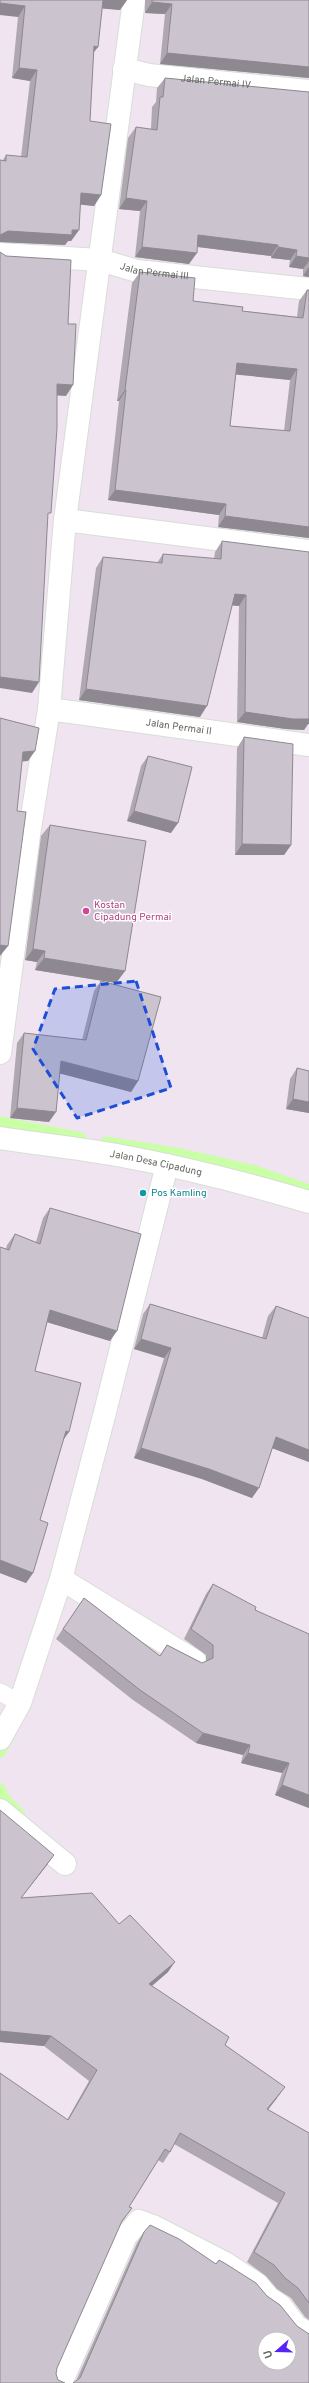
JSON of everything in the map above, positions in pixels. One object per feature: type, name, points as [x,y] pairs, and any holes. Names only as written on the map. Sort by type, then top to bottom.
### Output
[{"type":"street","points":[[0,1053],[29,836],[49,709],[65,520],[134,0]]},
{"type":"street","name":"Jalan Permai IV","points":[[124,69],[149,75],[309,91]]},
{"type":"street","name":"Jalan Permai III","points":[[0,254],[100,260],[137,271],[309,289]]},
{"type":"street","points":[[65,520],[309,552]]},
{"type":"street","name":"Jalan Permai II","points":[[49,709],[309,745]]},
{"type":"street","name":"Jalan Desa Cipadung","points":[[0,1138],[116,1155],[167,1165],[262,1188],[309,1202]]},
{"type":"street","points":[[0,1739],[20,1702],[61,1579],[104,1416],[167,1165]]},
{"type":"street","points":[[61,1579],[195,1661]]},
{"type":"street","points":[[0,1810],[65,1864]]},
{"type":"street","points":[[61,2383],[126,2236],[139,2220],[225,2263],[257,2284],[268,2298],[281,2306],[296,2326],[309,2334]]},
{"type":"lane","points":[[0,1692],[20,1702]]},
{"type":"highlighted area","points":[[136,981],[171,1088],[77,1118],[33,1049],[55,989]]},
{"type":"building","points":[[0,0],[103,0],[98,47],[94,46],[90,121],[111,124],[101,195],[81,193],[79,230],[72,230],[72,235],[8,231],[0,235],[0,160],[6,161],[6,155],[27,157],[37,70],[19,68],[25,6],[0,3]]},
{"type":"building","points":[[152,0],[309,0],[309,67],[167,53],[172,4],[152,2]]},
{"type":"building","points":[[165,78],[309,92],[309,258],[296,256],[297,250],[278,247],[278,245],[198,235],[197,253],[142,247],[147,201],[126,198],[136,127],[157,130],[160,97],[163,97]]},
{"type":"building","points":[[0,252],[6,256],[71,260],[68,324],[76,324],[73,385],[57,384],[57,428],[51,513],[48,513],[39,682],[0,677]]},
{"type":"building","points":[[140,272],[195,278],[193,301],[243,307],[242,311],[303,318],[307,290],[309,290],[309,527],[225,516],[226,504],[115,490],[125,390]],"holes":[[[237,363],[297,369],[290,431],[230,426]]]},
{"type":"building","points":[[222,541],[309,552],[309,719],[293,719],[245,712],[246,595],[235,594],[207,706],[86,689],[103,557],[162,563],[163,554],[221,559]]},
{"type":"building","points":[[0,718],[39,728],[35,751],[23,752],[17,811],[26,812],[8,946],[0,945]]},
{"type":"building","points":[[244,737],[293,744],[291,845],[242,844]]},
{"type":"building","points":[[148,756],[192,767],[178,823],[134,811]]},
{"type":"building","name":"Kostan Cipadung Permai","points":[[50,825],[146,841],[125,971],[44,958],[45,951],[33,949]]},
{"type":"building","points":[[101,981],[161,997],[138,1081],[61,1061],[56,1112],[17,1108],[24,1033],[86,1040]]},
{"type":"building","points":[[297,1068],[309,1071],[309,1102],[293,1099]]},
{"type":"building","points":[[50,1208],[141,1234],[117,1331],[50,1310],[35,1371],[81,1383],[69,1432],[66,1431],[40,1520],[48,1523],[33,1573],[0,1560],[0,1247],[9,1250],[15,1234],[40,1244]]},
{"type":"building","points":[[150,1304],[266,1339],[276,1306],[309,1318],[309,1450],[276,1437],[259,1488],[209,1469],[141,1448],[171,1348],[141,1339]]},
{"type":"building","points":[[213,1584],[256,1607],[255,1610],[309,1634],[309,1795],[282,1785],[289,1763],[248,1753],[250,1745],[203,1733],[140,1690],[63,1629],[84,1598],[160,1656],[167,1645],[202,1663],[213,1658],[213,1645],[191,1629]]},
{"type":"building","points":[[0,1810],[54,1855],[21,1898],[92,1893],[119,1924],[130,1915],[175,1962],[149,1984],[229,2037],[225,2045],[285,2087],[267,2109],[309,2133],[309,2303],[298,2288],[285,2278],[274,2265],[254,2252],[285,2193],[180,2133],[170,2152],[165,2149],[129,2207],[132,2208],[122,2221],[57,2368],[56,2374],[58,2380],[65,2383],[0,2383],[0,2073],[68,2120],[97,2070],[51,2036],[0,2031]]},
{"type":"building","points":[[150,2225],[179,2239],[216,2264],[219,2260],[256,2283],[267,2296],[280,2305],[297,2326],[309,2334],[309,2383],[73,2383],[80,2378],[144,2232]]},
{"type":"waterway","points":[[0,1122],[81,1138]]},
{"type":"waterway","points":[[106,1142],[181,1154],[252,1170],[309,1190]]},
{"type":"waterway","points":[[0,1752],[9,1737]]},
{"type":"waterway","points":[[0,1789],[4,1798],[20,1815]]},
{"type":"place","name":"Kostan Cipadung Permai","points":[[86,911]]},
{"type":"place","name":"Pos Kamling","points":[[143,1193]]}]
